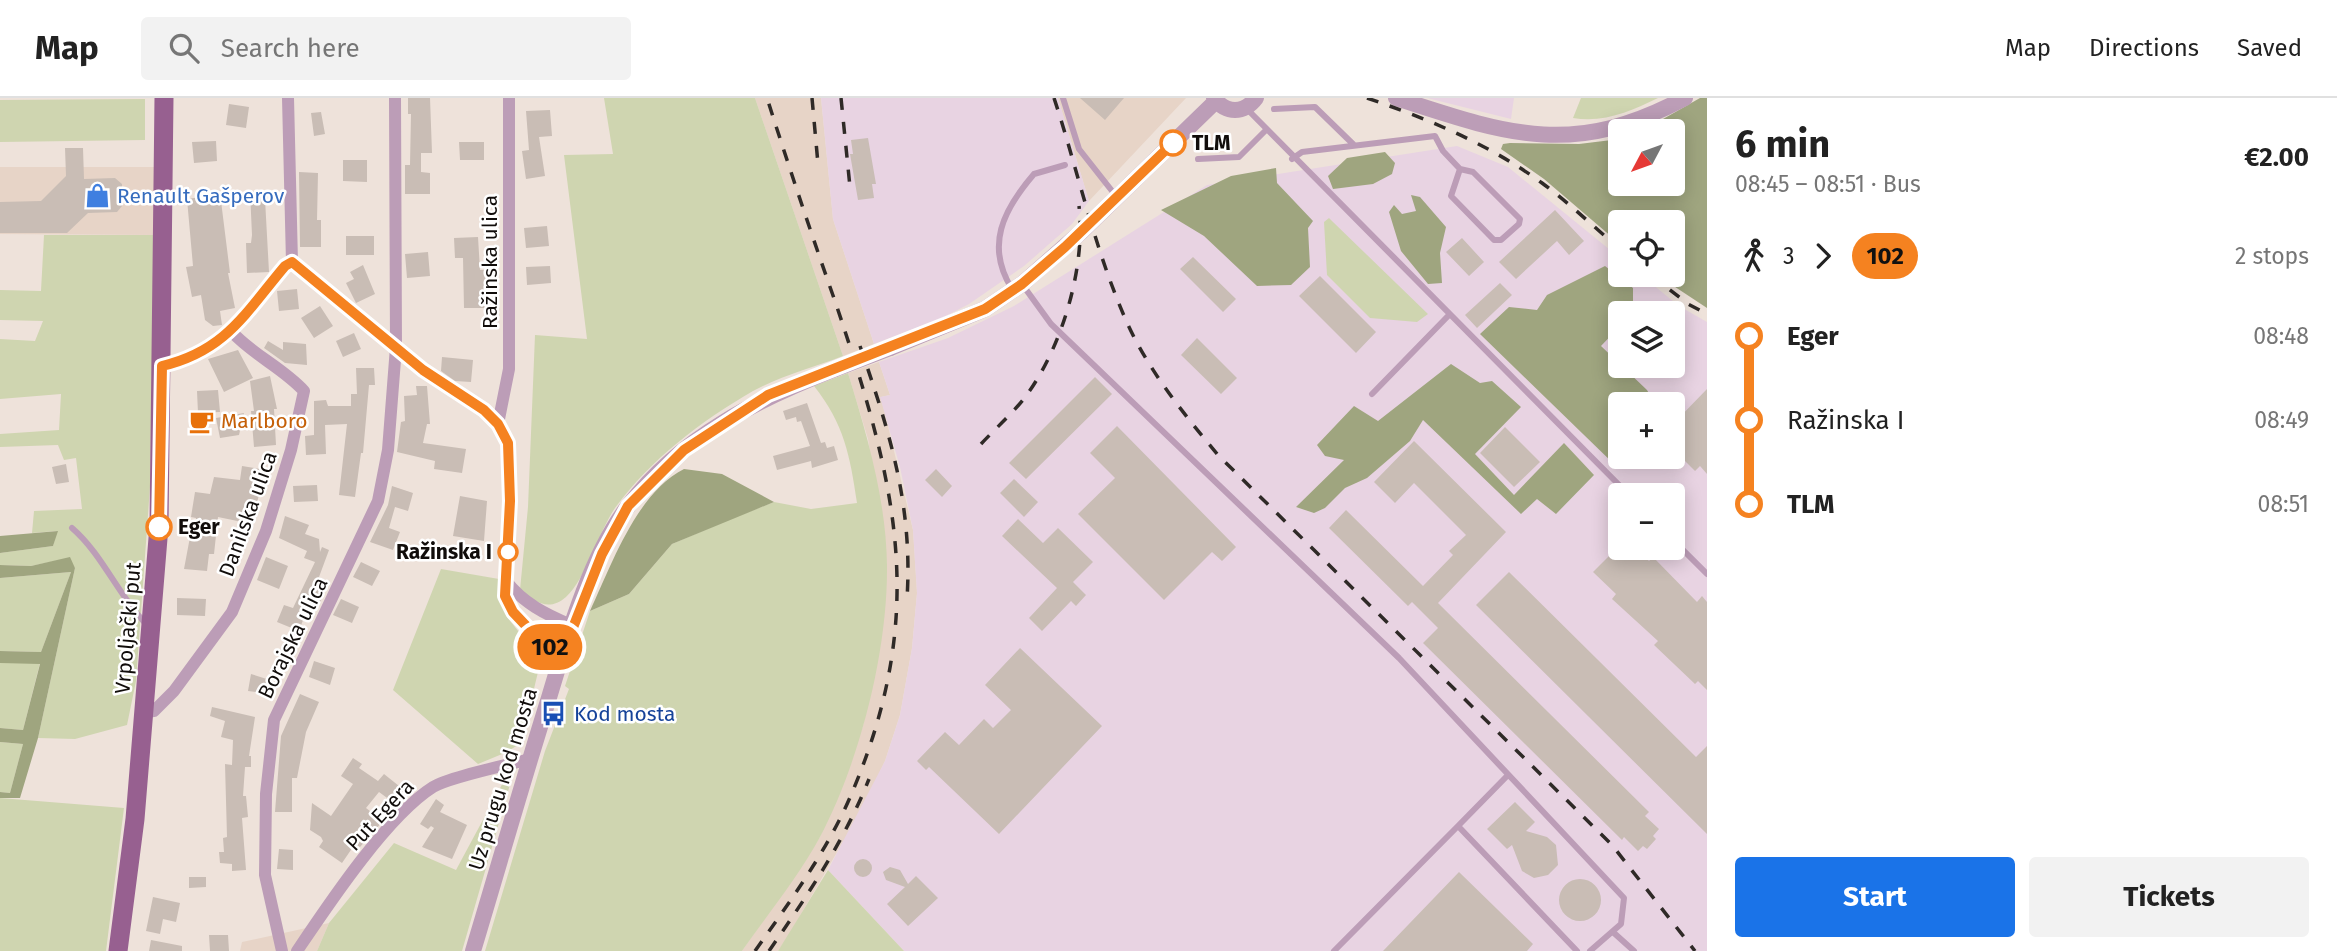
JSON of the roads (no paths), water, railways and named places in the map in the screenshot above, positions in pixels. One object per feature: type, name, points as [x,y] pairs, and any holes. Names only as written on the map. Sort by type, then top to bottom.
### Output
[{"type":"main road","name":"Vrpoljački put","points":[[118,951],[130,873],[159,526],[164,98]]},
{"type":"street","points":[[288,98],[292,262],[423,370],[484,410],[498,424],[508,443],[510,501],[505,596],[513,612],[548,646],[563,653]]},
{"type":"street","name":"Borajska ulica","points":[[282,951],[265,875],[266,794],[274,720],[377,500],[388,450],[396,348],[395,98]]},
{"type":"street","name":"Ražinska ulica","points":[[498,424],[509,369],[509,98]]},
{"type":"street","points":[[1396,98],[1500,130],[1559,136],[1623,127],[1685,98]]},
{"type":"street","points":[[1215,100],[1226,109],[1251,103]]},
{"type":"street","name":"Uz prugu kod mosta","points":[[473,951],[571,625],[602,554],[628,506],[653,477],[684,450],[738,412],[768,395],[985,309],[1017,287],[1117,198],[1215,100]]},
{"type":"street","points":[[162,366],[216,344],[232,332],[285,266],[292,262]]},
{"type":"street","name":"Danilska ulica","points":[[145,712],[154,712],[174,691],[232,612],[266,531],[291,450],[304,391],[294,380],[245,346],[232,332]]},
{"type":"street","points":[[506,581],[531,606],[571,625]]},
{"type":"street","name":"Put Egera","points":[[297,951],[332,900],[396,820],[434,786],[530,759]]},
{"type":"lane","points":[[1063,98],[1079,149],[1117,198]]},
{"type":"lane","points":[[1251,103],[1265,131],[1617,483]]},
{"type":"lane","points":[[1274,109],[1315,107],[1354,145]]},
{"type":"lane","points":[[1198,159],[1239,157],[1265,131]]},
{"type":"lane","points":[[1292,159],[1302,152],[1435,135],[1443,151],[1460,169],[1473,172],[1520,219],[1519,224],[1501,240],[1494,240],[1451,196],[1460,169]]},
{"type":"lane","points":[[1065,165],[1034,174],[1000,231],[997,255],[1001,271],[1051,324],[1399,658],[1624,898],[1621,924],[1614,933],[1590,951]]},
{"type":"lane","points":[[1372,394],[1449,315]]},
{"type":"lane","points":[[72,528],[86,540],[115,587],[151,629]]},
{"type":"lane","points":[[1685,552],[1707,574]]},
{"type":"lane","points":[[1334,951],[1508,775]]},
{"type":"lane","points":[[1458,826],[1577,951]]},
{"type":"lane","points":[[1614,933],[1634,951]]},
{"type":"railway","points":[[755,951],[822,852],[854,788],[877,722],[891,661],[897,602],[895,544],[887,487],[874,429],[857,368],[767,98]]},
{"type":"railway","points":[[812,98],[818,164]]},
{"type":"railway","points":[[841,98],[850,187]]},
{"type":"railway","points":[[1054,98],[1114,291],[1144,355],[1179,407],[1218,455],[1612,845],[1695,951]]},
{"type":"railway","points":[[1367,98],[1435,124],[1501,156],[1552,191],[1608,239]]},
{"type":"railway","points":[[981,444],[1026,396],[1039,376],[1060,330],[1069,306],[1079,255],[1079,206]]},
{"type":"railway","points":[[1666,287],[1688,304],[1707,314]]},
{"type":"railway","points":[[860,346],[890,440],[903,501],[908,565],[907,599]]},
{"type":"railway","points":[[769,951],[836,847],[869,779]]},
{"type":"place","name":"TLM","points":[[1173,143]]},
{"type":"place","name":"Renault Gašperov","points":[[97,196]]},
{"type":"place","name":"Marlboro","points":[[201,421]]},
{"type":"place","name":"Eger","points":[[159,527]]},
{"type":"place","name":"Ražinska I","points":[[508,552]]},
{"type":"place","name":"Kod mosta","points":[[554,714]]}]
